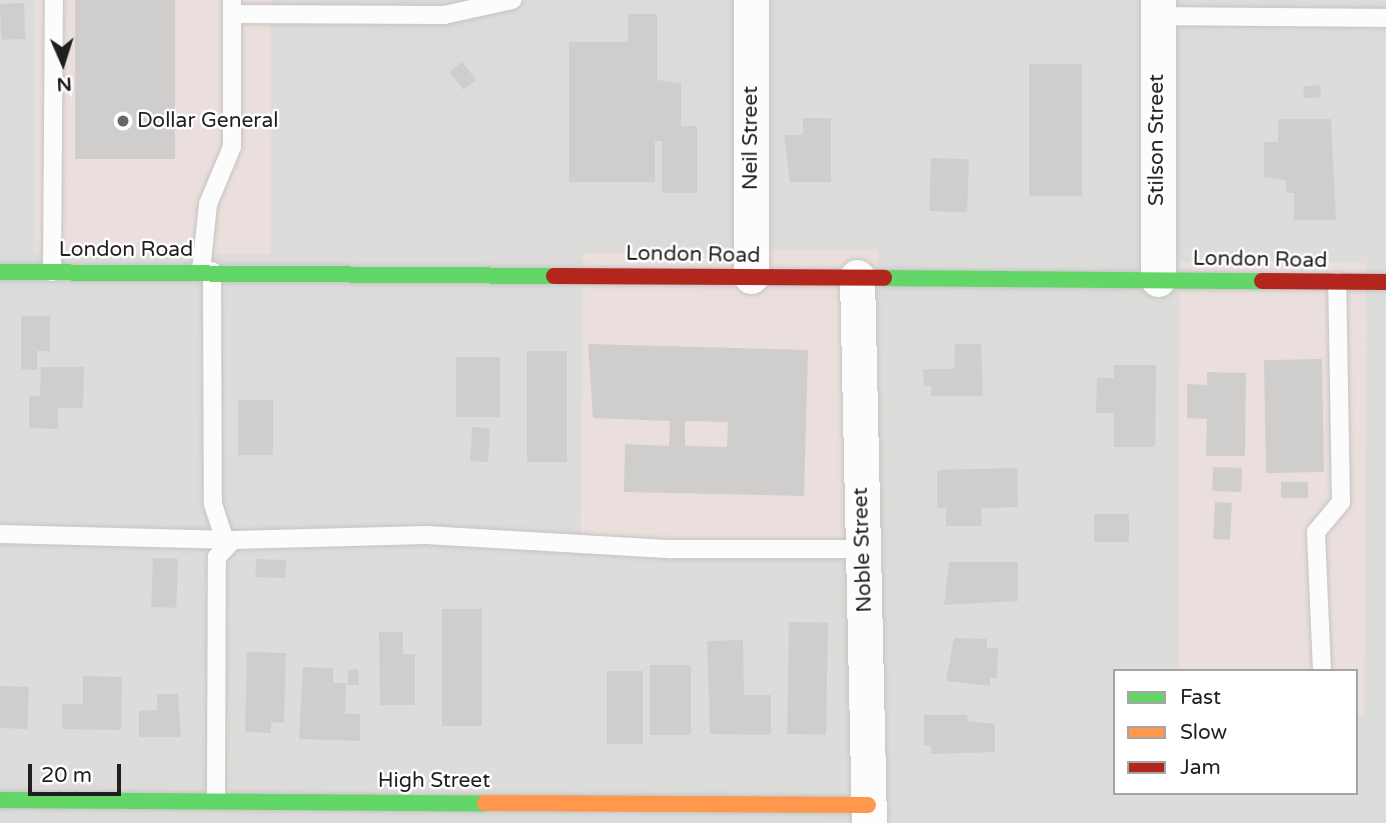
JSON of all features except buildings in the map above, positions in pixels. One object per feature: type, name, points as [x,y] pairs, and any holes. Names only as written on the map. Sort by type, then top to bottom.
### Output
[{"type":"street","name":"Neil Street","points":[[751,0],[751,276]]},
{"type":"street","name":"Stilson Street","points":[[1158,8],[1158,279]]},
{"type":"street","name":"London Road","points":[[0,272],[207,271],[1386,282]]},
{"type":"street","name":"Noble Street","points":[[857,277],[868,814]]},
{"type":"street","name":"High Street","points":[[0,800],[285,801],[868,814]]},
{"type":"lane","points":[[52,272],[54,0]]},
{"type":"lane","points":[[229,540],[213,504],[207,271],[208,204],[232,147],[232,7],[444,15],[512,0]]},
{"type":"lane","points":[[1158,8],[1386,18]]},
{"type":"lane","points":[[1322,669],[1316,532],[1341,502],[1337,282]]},
{"type":"lane","points":[[0,534],[229,540],[426,535],[672,548],[863,549]]},
{"type":"lane","points":[[216,800],[217,557],[229,540]]},
{"type":"lane","points":[[285,801],[285,823]]},
{"type":"shaded area","points":[[0,0],[35,0],[36,254],[583,250],[582,543],[877,251],[742,250],[742,0],[1386,0],[1386,823],[0,823]],"holes":[[[1180,262],[1366,263],[1364,715],[1358,715],[1358,795],[1113,795],[1113,669],[1179,669]]]},
{"type":"shaded area","points":[[35,0],[271,0],[271,254],[35,254]]},
{"type":"shaded area","points":[[271,0],[742,0],[742,253],[271,253]]},
{"type":"shaded area","points":[[583,250],[877,250],[877,544],[583,544]]},
{"type":"shaded area","points":[[1180,262],[1366,263],[1364,715],[1358,715],[1358,669],[1179,669]]},
{"type":"traffic: fast","points":[[0,272],[554,276]]},
{"type":"traffic: fast","points":[[884,278],[1262,281]]},
{"type":"traffic: fast","points":[[0,800],[485,803]]},
{"type":"traffic: slow","points":[[485,803],[868,805]]},
{"type":"traffic: jam","points":[[554,276],[884,278]]},
{"type":"traffic: jam","points":[[1262,281],[1386,282]]},
{"type":"place","name":"Dollar General","points":[[123,121]]}]
